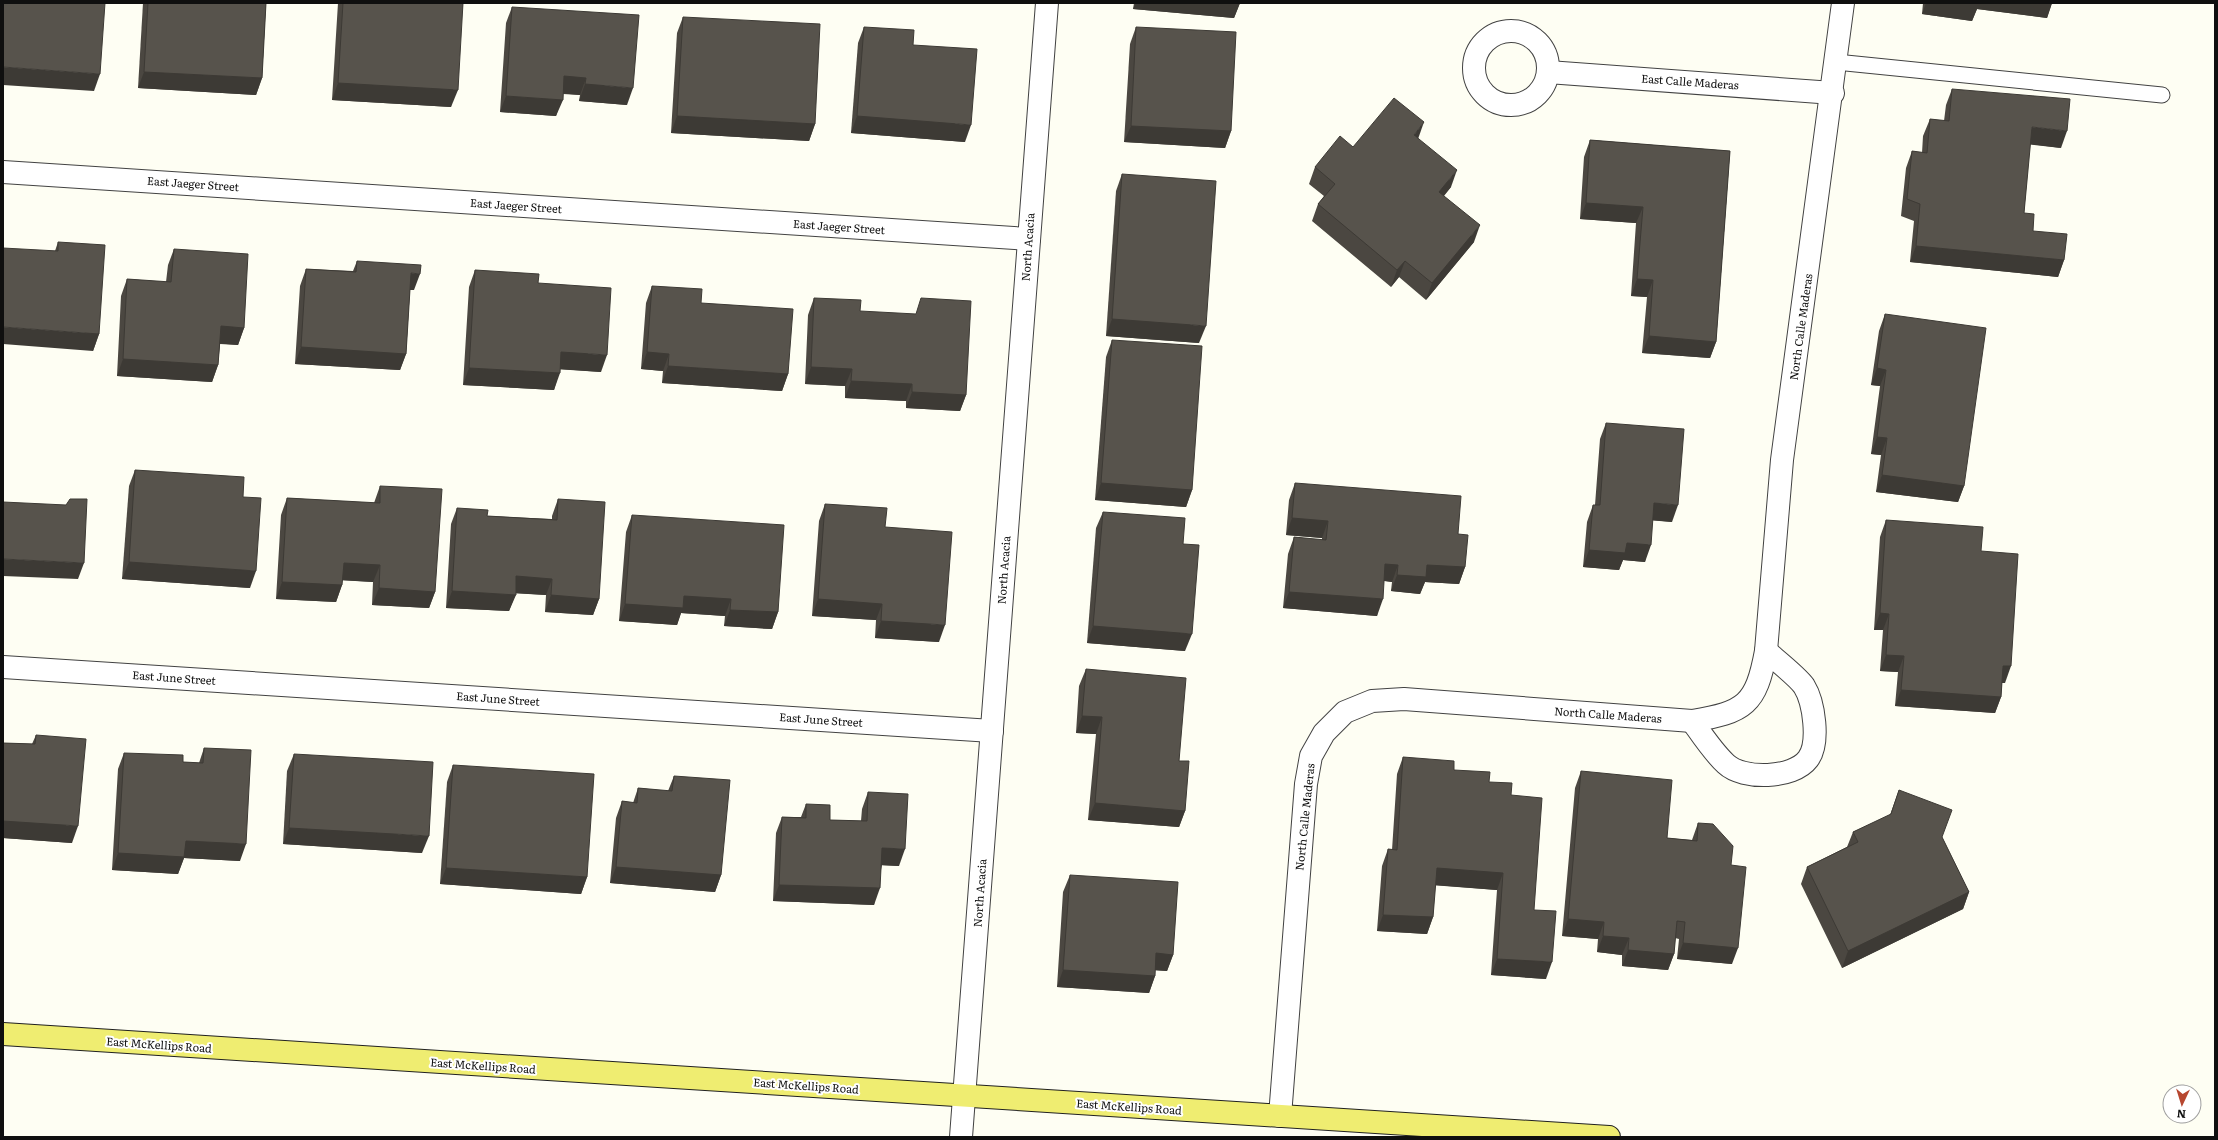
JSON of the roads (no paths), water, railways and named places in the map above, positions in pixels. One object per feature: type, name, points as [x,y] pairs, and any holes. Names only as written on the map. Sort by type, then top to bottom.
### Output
[{"type":"main road","name":"East McKellips Road","points":[[3,1034],[964,1097],[1609,1137]]},
{"type":"street","name":"North Acacia","points":[[961,1137],[1047,3]]},
{"type":"street","name":"North Calle Maderas","points":[[1280,1116],[1306,784],[1311,756],[1324,733],[1344,712],[1372,701],[1404,699],[1692,721],[1722,716],[1746,704],[1760,679],[1766,651],[1782,460],[1833,93],[1843,3]]},
{"type":"street","name":"East Calle Maderas","points":[[1548,72],[1833,93]]},
{"type":"street","name":"East Jaeger Street","points":[[3,172],[1029,239]]},
{"type":"street","points":[[1692,721],[1726,765],[1745,773],[1773,776],[1792,770],[1808,760],[1814,739],[1813,711],[1804,685],[1766,651]]},
{"type":"street","name":"East June Street","points":[[3,667],[992,731]]},
{"type":"lane","points":[[1836,62],[2162,95]]}]
